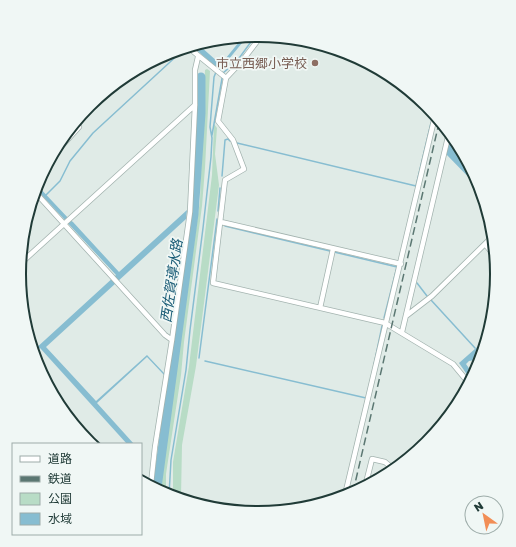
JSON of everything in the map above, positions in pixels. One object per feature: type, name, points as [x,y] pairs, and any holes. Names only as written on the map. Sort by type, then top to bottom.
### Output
[{"type":"street","points":[[257,42],[242,62],[226,78],[218,121],[233,140],[244,169],[225,180],[213,283],[385,323],[453,364],[465,378]]},
{"type":"street","points":[[192,51],[226,78]]},
{"type":"street","points":[[151,480],[190,212],[195,105],[195,70],[198,56]]},
{"type":"street","points":[[26,258],[195,105]]},
{"type":"street","points":[[347,488],[433,123]]},
{"type":"street","points":[[74,132],[79,127]]},
{"type":"street","points":[[402,332],[447,140]]},
{"type":"street","points":[[39,196],[165,335],[172,340]]},
{"type":"street","points":[[221,222],[401,264]]},
{"type":"street","points":[[406,316],[432,296],[488,241]]},
{"type":"street","points":[[485,244],[489,249]]},
{"type":"street","points":[[320,308],[333,249]]},
{"type":"street","points":[[367,478],[372,459],[385,462],[389,465]]},
{"type":"green space","points":[[207,69],[210,71],[202,206],[181,375],[166,474],[166,487],[160,484],[160,480],[200,201],[205,70]]},
{"type":"green space","points":[[214,124],[217,128],[215,154],[219,185],[196,366],[182,445],[181,492],[173,489],[173,462],[189,366],[212,175]]},
{"type":"water","points":[[239,42],[243,42],[218,71],[216,67],[196,50],[202,48],[218,62],[222,63]]},
{"type":"water","points":[[449,143],[459,158],[469,177],[446,154]]},
{"type":"water","points":[[42,190],[119,272],[187,210],[186,219],[46,347],[96,401],[147,355],[164,373],[164,375],[147,357],[97,403],[133,443],[126,443],[38,347],[116,275],[40,194]]},
{"type":"water","points":[[479,346],[473,360],[466,364],[469,369],[467,374],[459,363]]},
{"type":"waterway","points":[[212,135],[223,73],[237,61],[251,42]]},
{"type":"waterway","points":[[46,195],[60,181],[70,161],[93,133],[176,56]]},
{"type":"waterway","points":[[169,488],[171,460],[186,370],[211,157],[212,138],[210,127],[214,77],[216,72]]},
{"type":"waterway","name":"西佐賀導水路","points":[[158,483],[194,214],[201,113],[201,77]]},
{"type":"waterway","points":[[416,186],[431,123]]},
{"type":"waterway","points":[[222,176],[225,140],[228,139],[230,141]]},
{"type":"waterway","points":[[237,143],[416,186]]},
{"type":"waterway","points":[[218,211],[220,188]]},
{"type":"waterway","points":[[199,358],[217,219]]},
{"type":"waterway","points":[[225,226],[397,267],[384,318]]},
{"type":"waterway","points":[[417,283],[427,296]]},
{"type":"waterway","points":[[431,300],[475,348]]},
{"type":"waterway","points":[[374,365],[382,326]]},
{"type":"waterway","points":[[205,361],[366,398]]},
{"type":"railway","points":[[355,485],[438,128]]},
{"type":"place","name":"市立西郷小学校","points":[[315,63]]}]
